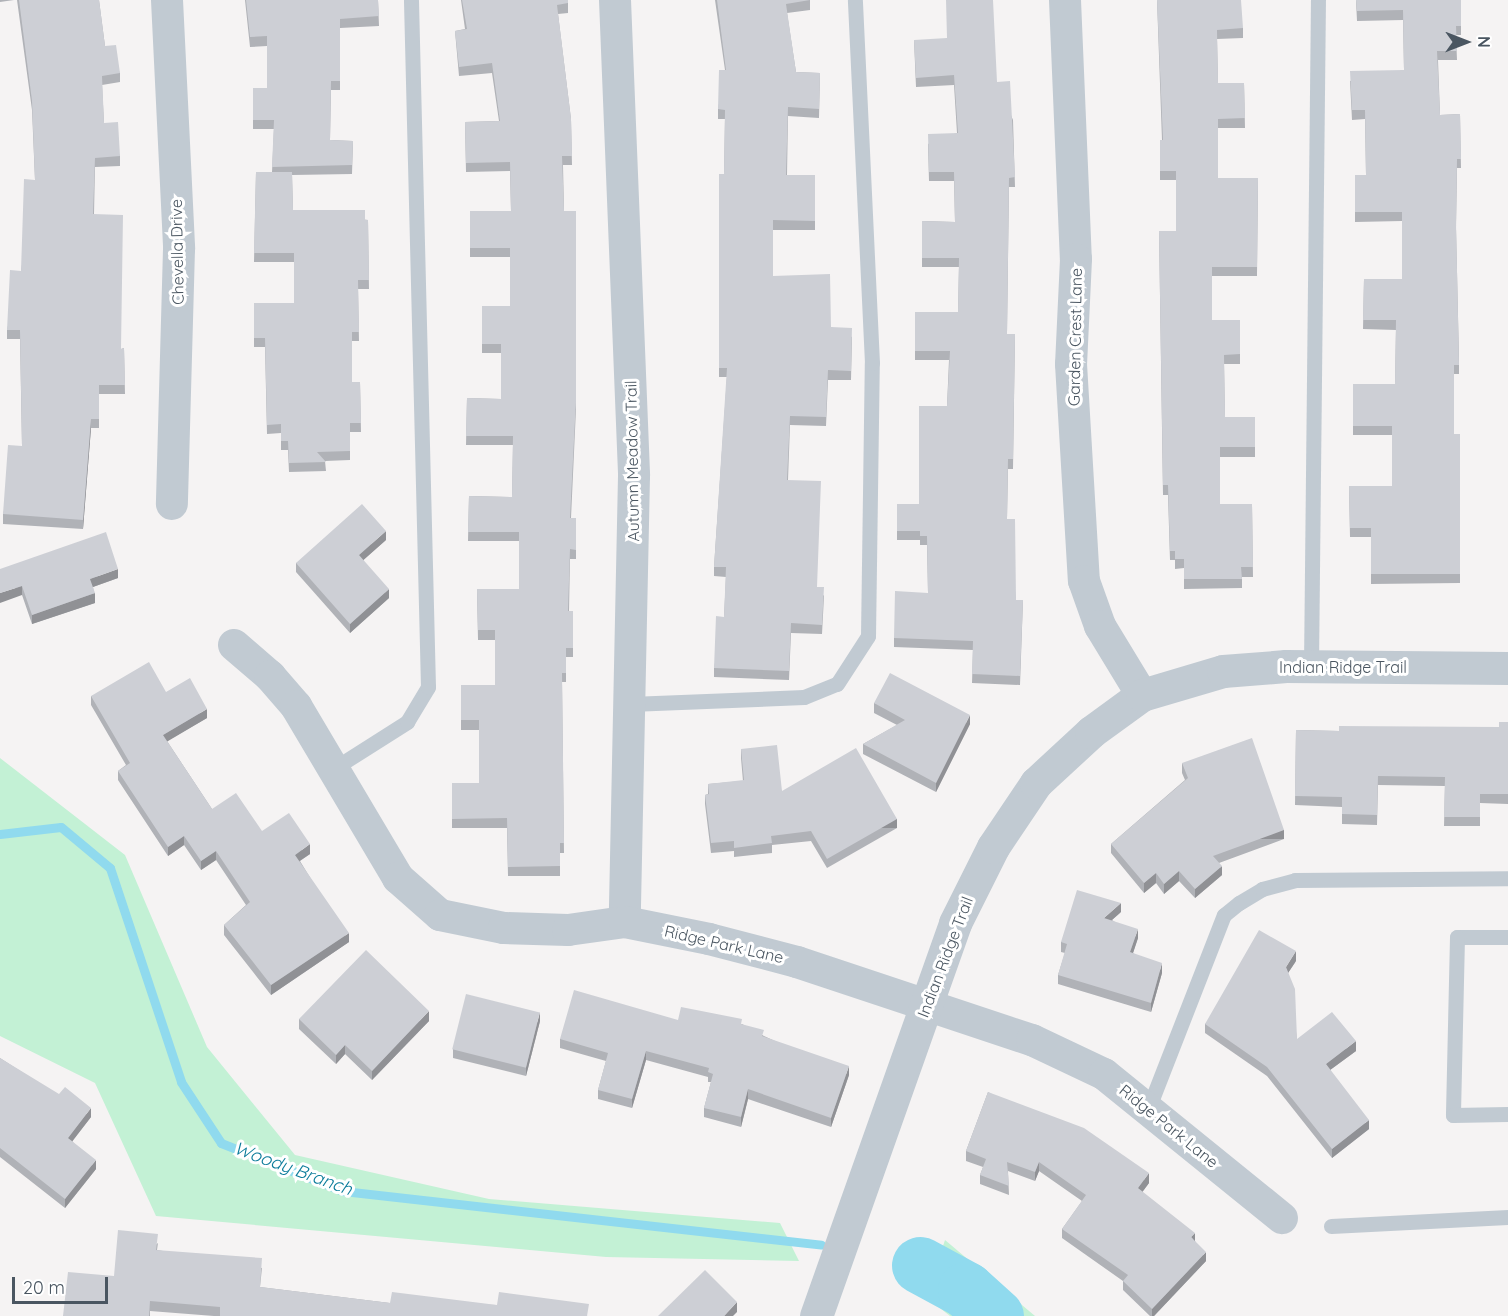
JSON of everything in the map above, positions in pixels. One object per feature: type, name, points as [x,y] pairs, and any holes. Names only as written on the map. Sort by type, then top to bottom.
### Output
[{"type":"street","name":"Chevella Drive","points":[[167,0],[179,249],[172,504]]},
{"type":"street","name":"Autumn Meadow Trail","points":[[615,0],[634,476],[625,922]]},
{"type":"street","name":"Garden Crest Lane","points":[[1065,0],[1076,259],[1071,364],[1084,581],[1100,626],[1142,695]]},
{"type":"street","name":"Ridge Park Lane","points":[[234,645],[270,676],[296,705],[398,878],[440,915],[504,928],[557,930],[625,922],[797,962],[1032,1040],[1104,1074],[1149,1107],[1282,1218]]},
{"type":"street","name":"Indian Ridge Trail","points":[[816,1316],[955,923],[988,856],[1036,783],[1091,732],[1142,695],[1223,672],[1311,666],[1508,668]]},
{"type":"lane","points":[[333,769],[407,722],[428,687],[411,0]]},
{"type":"lane","points":[[630,704],[804,697],[837,684],[868,636],[872,363],[855,0]]},
{"type":"lane","points":[[1311,666],[1312,274],[1318,0]]},
{"type":"lane","points":[[1149,1107],[1224,915],[1239,903],[1262,889],[1295,880],[1508,878]]},
{"type":"lane","points":[[1508,937],[1456,937],[1453,1115],[1508,1114]]},
{"type":"lane","points":[[1331,1226],[1508,1217]]},
{"type":"green space","points":[[0,758],[125,855],[207,1047],[295,1155],[489,1199],[780,1223],[799,1261],[606,1257],[156,1216],[95,1083],[0,1036]]},
{"type":"green space","points":[[945,1240],[1035,1316],[950,1316],[926,1297]]},
{"type":"building","points":[[19,0],[99,0],[105,46],[116,45],[120,73],[102,76],[104,123],[118,122],[120,156],[95,158],[93,214],[123,215],[121,349],[124,348],[125,385],[99,385],[99,419],[91,419],[83,520],[3,514],[8,445],[22,446],[20,330],[7,330],[10,270],[21,271],[24,179],[35,180],[32,101]]},
{"type":"building","points":[[246,0],[378,0],[379,16],[340,19],[340,81],[331,81],[330,140],[353,141],[352,165],[272,167],[274,120],[253,120],[253,88],[267,88],[267,36],[250,37]]},
{"type":"building","points":[[462,0],[568,0],[568,3],[557,5],[571,119],[572,156],[562,156],[564,211],[576,211],[576,400],[570,518],[576,518],[576,550],[570,549],[568,611],[573,611],[573,648],[566,648],[566,673],[562,673],[564,843],[560,843],[560,866],[508,867],[507,818],[452,819],[452,783],[479,783],[479,720],[461,720],[461,685],[495,685],[495,630],[478,630],[477,589],[519,589],[519,532],[468,532],[469,496],[512,497],[513,436],[466,436],[467,398],[501,399],[501,344],[482,344],[482,306],[510,306],[510,248],[470,248],[470,211],[511,211],[510,162],[466,163],[465,122],[500,121],[492,63],[459,67],[455,31],[467,29]]},
{"type":"building","points":[[717,0],[810,0],[786,4],[796,72],[820,73],[819,109],[788,107],[786,175],[815,175],[815,221],[773,220],[773,276],[830,274],[831,327],[852,328],[851,371],[828,370],[826,417],[790,416],[787,480],[821,481],[817,587],[824,587],[822,625],[791,623],[789,671],[714,668],[716,616],[724,617],[726,567],[714,567],[727,368],[719,368],[719,174],[724,174],[725,110],[718,109],[719,70],[726,70]]},
{"type":"building","points":[[946,0],[993,0],[997,82],[1010,81],[1015,177],[1009,178],[1007,334],[1015,334],[1013,459],[1008,459],[1007,519],[1015,519],[1016,600],[1023,600],[1020,676],[972,674],[973,641],[894,638],[895,591],[928,593],[927,536],[920,536],[920,531],[897,531],[897,504],[919,504],[919,406],[947,406],[950,351],[915,351],[915,312],[958,312],[959,258],[922,258],[922,221],[955,222],[954,172],[929,172],[928,134],[958,133],[954,75],[916,78],[914,40],[947,38]]},
{"type":"building","points":[[1157,0],[1241,0],[1243,28],[1217,30],[1218,83],[1244,83],[1245,118],[1218,119],[1218,178],[1258,178],[1257,267],[1212,267],[1212,320],[1240,320],[1240,354],[1224,355],[1225,417],[1255,417],[1255,447],[1220,447],[1220,504],[1252,504],[1253,567],[1241,567],[1242,579],[1184,579],[1184,559],[1175,559],[1175,551],[1170,551],[1168,485],[1163,485],[1159,231],[1176,231],[1176,171],[1160,171],[1160,140],[1163,140]]},
{"type":"building","points":[[1356,0],[1461,0],[1461,26],[1456,26],[1457,51],[1437,51],[1440,115],[1460,114],[1461,159],[1457,159],[1456,223],[1459,365],[1454,365],[1454,434],[1460,434],[1460,574],[1371,574],[1371,528],[1350,528],[1349,486],[1392,486],[1392,426],[1353,426],[1353,384],[1395,384],[1396,320],[1363,320],[1364,279],[1402,279],[1402,212],[1355,212],[1355,175],[1366,175],[1365,110],[1352,110],[1350,71],[1404,70],[1403,10],[1357,11]]},
{"type":"building","points":[[256,172],[292,172],[293,210],[365,210],[365,220],[368,220],[369,280],[358,280],[359,332],[352,332],[352,382],[360,382],[361,423],[350,423],[350,451],[317,452],[326,462],[289,463],[288,441],[281,441],[281,424],[267,425],[265,338],[254,338],[254,303],[294,303],[294,253],[254,253]]},
{"type":"building","points":[[362,504],[386,531],[359,555],[389,589],[350,624],[296,563]]},
{"type":"building","points":[[106,532],[118,569],[90,579],[95,593],[32,615],[22,586],[0,593],[0,569]]},
{"type":"building","points":[[149,662],[166,692],[190,678],[207,709],[163,735],[212,809],[236,793],[262,831],[289,813],[310,844],[295,855],[349,933],[271,985],[224,925],[250,902],[216,851],[201,861],[184,836],[168,847],[118,771],[130,763],[91,696]]},
{"type":"building","points":[[890,673],[970,715],[936,783],[863,744],[905,720],[874,703]]},
{"type":"building","points":[[1499,722],[1508,722],[1508,794],[1480,794],[1480,817],[1444,817],[1445,777],[1378,776],[1377,815],[1342,814],[1342,797],[1295,796],[1296,730],[1339,731],[1339,726],[1499,727]]},
{"type":"building","points":[[1252,738],[1284,830],[1213,856],[1222,866],[1195,889],[1179,871],[1164,884],[1156,873],[1144,883],[1111,844],[1188,778],[1182,763]]},
{"type":"building","points":[[777,745],[782,791],[856,748],[897,819],[827,859],[811,831],[771,836],[772,843],[734,848],[734,841],[711,843],[705,795],[709,794],[708,784],[744,780],[741,749]]},
{"type":"building","points":[[1077,890],[1121,903],[1104,918],[1138,929],[1130,952],[1162,963],[1151,1003],[1058,975],[1067,944],[1061,942]]},
{"type":"building","points":[[1259,930],[1296,951],[1286,967],[1295,989],[1297,1039],[1332,1012],[1356,1041],[1326,1064],[1369,1120],[1332,1149],[1267,1067],[1205,1024]]},
{"type":"building","points":[[366,950],[429,1011],[372,1071],[345,1045],[336,1055],[299,1019]]},
{"type":"building","points":[[574,990],[678,1020],[681,1007],[742,1019],[741,1024],[764,1030],[762,1036],[849,1066],[831,1118],[748,1089],[741,1117],[704,1108],[713,1074],[708,1072],[709,1068],[646,1051],[632,1099],[598,1090],[608,1053],[560,1039]]},
{"type":"building","points":[[466,994],[540,1012],[526,1068],[452,1049]]},
{"type":"building","points":[[0,1058],[59,1094],[65,1087],[91,1108],[68,1138],[96,1160],[65,1199],[0,1148]]},
{"type":"building","points":[[988,1092],[1084,1128],[1149,1173],[1138,1188],[1195,1233],[1191,1237],[1206,1252],[1152,1309],[1123,1281],[1128,1275],[1062,1229],[1086,1195],[1039,1162],[1035,1172],[1007,1162],[1009,1186],[980,1175],[986,1159],[966,1151]]},
{"type":"building","points":[[118,1230],[158,1234],[156,1250],[262,1258],[260,1287],[390,1303],[392,1292],[497,1305],[499,1292],[589,1304],[587,1316],[220,1316],[220,1307],[150,1301],[149,1316],[63,1316],[68,1272],[114,1276]]},
{"type":"building","points":[[705,1270],[737,1302],[724,1316],[658,1316]]},
{"type":"waterway","name":"Woody Branch","points":[[0,834],[61,827],[110,868],[181,1082],[221,1143],[343,1191],[821,1245]]},
{"type":"waterway","name":"Woody Branch","points":[[920,1265],[966,1290],[995,1316]]}]
